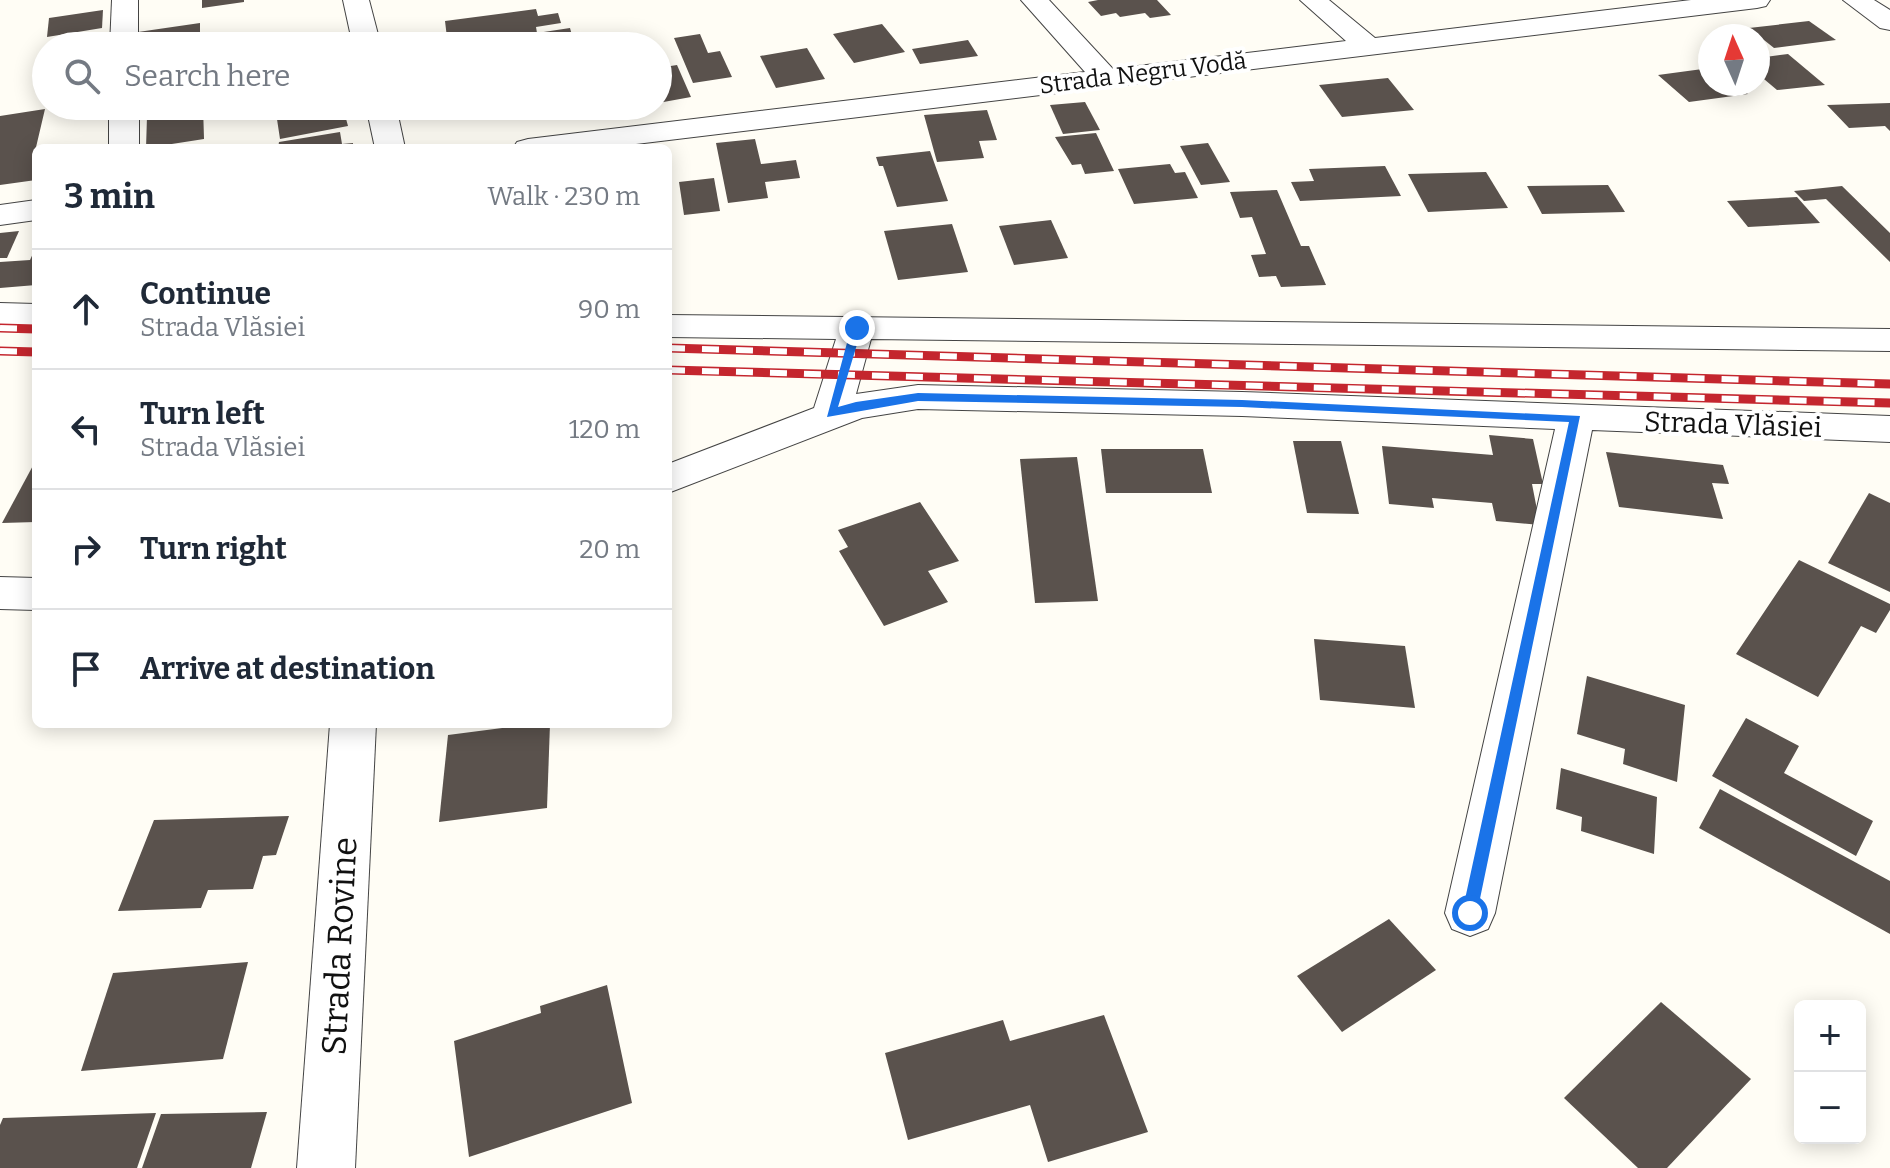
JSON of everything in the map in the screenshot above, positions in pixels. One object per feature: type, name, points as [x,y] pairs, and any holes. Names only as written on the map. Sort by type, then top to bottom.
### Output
[{"type":"street","points":[[124,32],[125,0]]},
{"type":"street","points":[[356,0],[364,32]]},
{"type":"street","points":[[1034,0],[1105,77]]},
{"type":"street","points":[[1313,0],[1368,46]]},
{"type":"street","points":[[1581,0],[1608,18]]},
{"type":"street","name":"Strada Negru Vodă","points":[[561,144],[1757,0]]},
{"type":"street","points":[[1856,0],[1890,22]]},
{"type":"street","points":[[124,120],[124,144]]},
{"type":"street","points":[[384,120],[389,144]]},
{"type":"street","points":[[0,215],[32,211]]},
{"type":"street","points":[[0,314],[32,315]]},
{"type":"street","points":[[672,326],[1890,340]]},
{"type":"street","points":[[831,414],[857,328]]},
{"type":"street","name":"Strada Vlăsiei","points":[[672,477],[831,414],[856,406],[918,397],[1242,404],[1890,429]]},
{"type":"street","points":[[1470,913],[1576,418]]},
{"type":"street","points":[[0,593],[32,594]]},
{"type":"street","name":"Strada Rovine","points":[[326,1168],[353,728]]},
{"type":"building","points":[[202,0],[244,0],[244,2],[202,8]]},
{"type":"building","points":[[1157,0],[1171,15],[1150,18],[1145,13],[1120,17],[1116,13],[1101,16],[1088,2]]},
{"type":"building","points":[[536,9],[538,16],[558,13],[561,23],[536,27],[537,32],[446,32],[445,21]]},
{"type":"building","points":[[103,10],[102,28],[78,32],[48,32],[49,18]]},
{"type":"building","points":[[1809,21],[1836,40],[1774,48],[1770,45],[1770,26]]},
{"type":"building","points":[[200,23],[200,32],[138,32]]},
{"type":"building","points":[[882,24],[905,52],[854,63],[833,34]]},
{"type":"building","points":[[570,28],[571,32],[544,32]]},
{"type":"building","points":[[700,34],[708,53],[720,51],[732,77],[693,83],[674,38]]},
{"type":"building","points":[[968,40],[978,56],[920,64],[912,49]]},
{"type":"building","points":[[807,48],[825,79],[776,88],[760,56]]},
{"type":"building","points":[[1788,54],[1825,85],[1777,90],[1770,84],[1770,56]]},
{"type":"building","points":[[677,65],[691,97],[672,100],[672,66]]},
{"type":"building","points":[[1698,70],[1698,96],[1733,96],[1689,102],[1658,75]]},
{"type":"building","points":[[1388,78],[1414,110],[1342,117],[1319,85]]},
{"type":"building","points":[[1085,102],[1100,130],[1063,134],[1050,105]]},
{"type":"building","points":[[1890,103],[1890,131],[1885,126],[1849,128],[1827,105]]},
{"type":"building","points":[[987,110],[997,140],[979,141],[984,158],[937,162],[924,115]]},
{"type":"building","points":[[32,111],[32,120],[42,120],[37,144],[32,144],[32,181],[0,185],[0,116]]},
{"type":"building","points":[[147,120],[203,120],[204,139],[146,144]]},
{"type":"building","points":[[277,120],[346,120],[348,126],[280,139]]},
{"type":"building","points":[[340,132],[342,144],[279,144]]},
{"type":"building","points":[[1096,133],[1114,171],[1085,174],[1081,164],[1072,165],[1055,137]]},
{"type":"building","points":[[755,139],[761,164],[796,160],[800,178],[765,182],[768,198],[728,203],[716,143]]},
{"type":"building","points":[[1208,143],[1230,182],[1201,185],[1180,146]]},
{"type":"building","points":[[930,151],[948,201],[897,207],[883,166],[879,166],[876,157]]},
{"type":"building","points":[[1170,164],[1175,173],[1185,172],[1198,198],[1134,204],[1118,169]]},
{"type":"building","points":[[1385,166],[1401,196],[1300,201],[1291,182],[1314,181],[1309,169]]},
{"type":"building","points":[[1486,172],[1508,208],[1428,212],[1408,174]]},
{"type":"building","points":[[714,178],[720,211],[684,215],[679,182]]},
{"type":"building","points":[[1608,185],[1625,212],[1542,214],[1527,186]]},
{"type":"building","points":[[1842,186],[1890,233],[1890,262],[1826,199],[1804,201],[1794,191]]},
{"type":"building","points":[[1277,190],[1301,246],[1309,246],[1326,285],[1281,287],[1276,276],[1259,277],[1251,255],[1266,254],[1252,217],[1240,218],[1230,192]]},
{"type":"building","points":[[1797,197],[1820,223],[1748,227],[1727,201]]},
{"type":"building","points":[[1051,220],[1068,258],[1014,265],[999,226]]},
{"type":"building","points":[[952,224],[968,272],[898,280],[884,231]]},
{"type":"building","points":[[19,231],[7,258],[0,258],[0,233]]},
{"type":"building","points":[[32,256],[32,285],[0,288],[0,262],[30,260]]},
{"type":"building","points":[[1489,435],[1533,439],[1543,484],[1532,484],[1540,525],[1496,521],[1492,503],[1432,498],[1434,508],[1389,504],[1382,446],[1493,455]]},
{"type":"building","points":[[1293,441],[1341,441],[1359,514],[1307,513]]},
{"type":"building","points":[[1101,449],[1203,449],[1212,493],[1106,493]]},
{"type":"building","points":[[1606,452],[1723,465],[1729,484],[1712,483],[1723,519],[1619,507]]},
{"type":"building","points":[[1077,457],[1098,601],[1035,603],[1020,459]]},
{"type":"building","points":[[32,467],[32,522],[2,523]]},
{"type":"building","points":[[1869,493],[1890,503],[1890,592],[1828,563]]},
{"type":"building","points":[[920,502],[959,561],[928,571],[948,602],[884,626],[839,551],[848,547],[838,530]]},
{"type":"building","points":[[1799,560],[1890,604],[1890,610],[1876,633],[1861,626],[1818,697],[1736,654]]},
{"type":"building","points":[[1314,639],[1405,646],[1415,708],[1320,700]]},
{"type":"building","points":[[1587,676],[1685,705],[1677,782],[1623,764],[1625,749],[1577,734]]},
{"type":"building","points":[[1746,718],[1799,746],[1784,773],[1873,821],[1856,856],[1712,776]]},
{"type":"building","points":[[503,728],[550,728],[547,808],[439,822],[448,735]]},
{"type":"building","points":[[1561,768],[1657,797],[1654,854],[1581,831],[1582,817],[1556,809]]},
{"type":"building","points":[[1720,789],[1890,881],[1890,934],[1699,828]]},
{"type":"building","points":[[289,816],[276,855],[263,856],[253,889],[208,890],[201,908],[118,911],[154,820]]},
{"type":"building","points":[[1389,919],[1436,970],[1342,1032],[1297,976]]},
{"type":"building","points":[[248,962],[223,1059],[81,1071],[113,973]]},
{"type":"building","points":[[607,985],[632,1103],[469,1157],[454,1041],[541,1013],[540,1006]]},
{"type":"building","points":[[1661,1002],[1751,1079],[1667,1168],[1638,1168],[1564,1098]]},
{"type":"building","points":[[1104,1015],[1148,1132],[1048,1162],[1030,1105],[908,1140],[885,1053],[1003,1020],[1010,1041]]},
{"type":"building","points":[[267,1112],[251,1168],[142,1168],[161,1114]]},
{"type":"building","points":[[156,1113],[137,1168],[0,1168],[0,1125],[3,1118]]},
{"type":"railway","points":[[0,328],[32,329]]},
{"type":"railway","points":[[672,348],[1890,384]]},
{"type":"railway","points":[[0,351],[32,352]]},
{"type":"railway","points":[[672,370],[1890,403]]},
{"type":"route","points":[[857,328],[831,414],[856,406],[918,397],[1242,404],[1576,418],[1470,913]]}]
